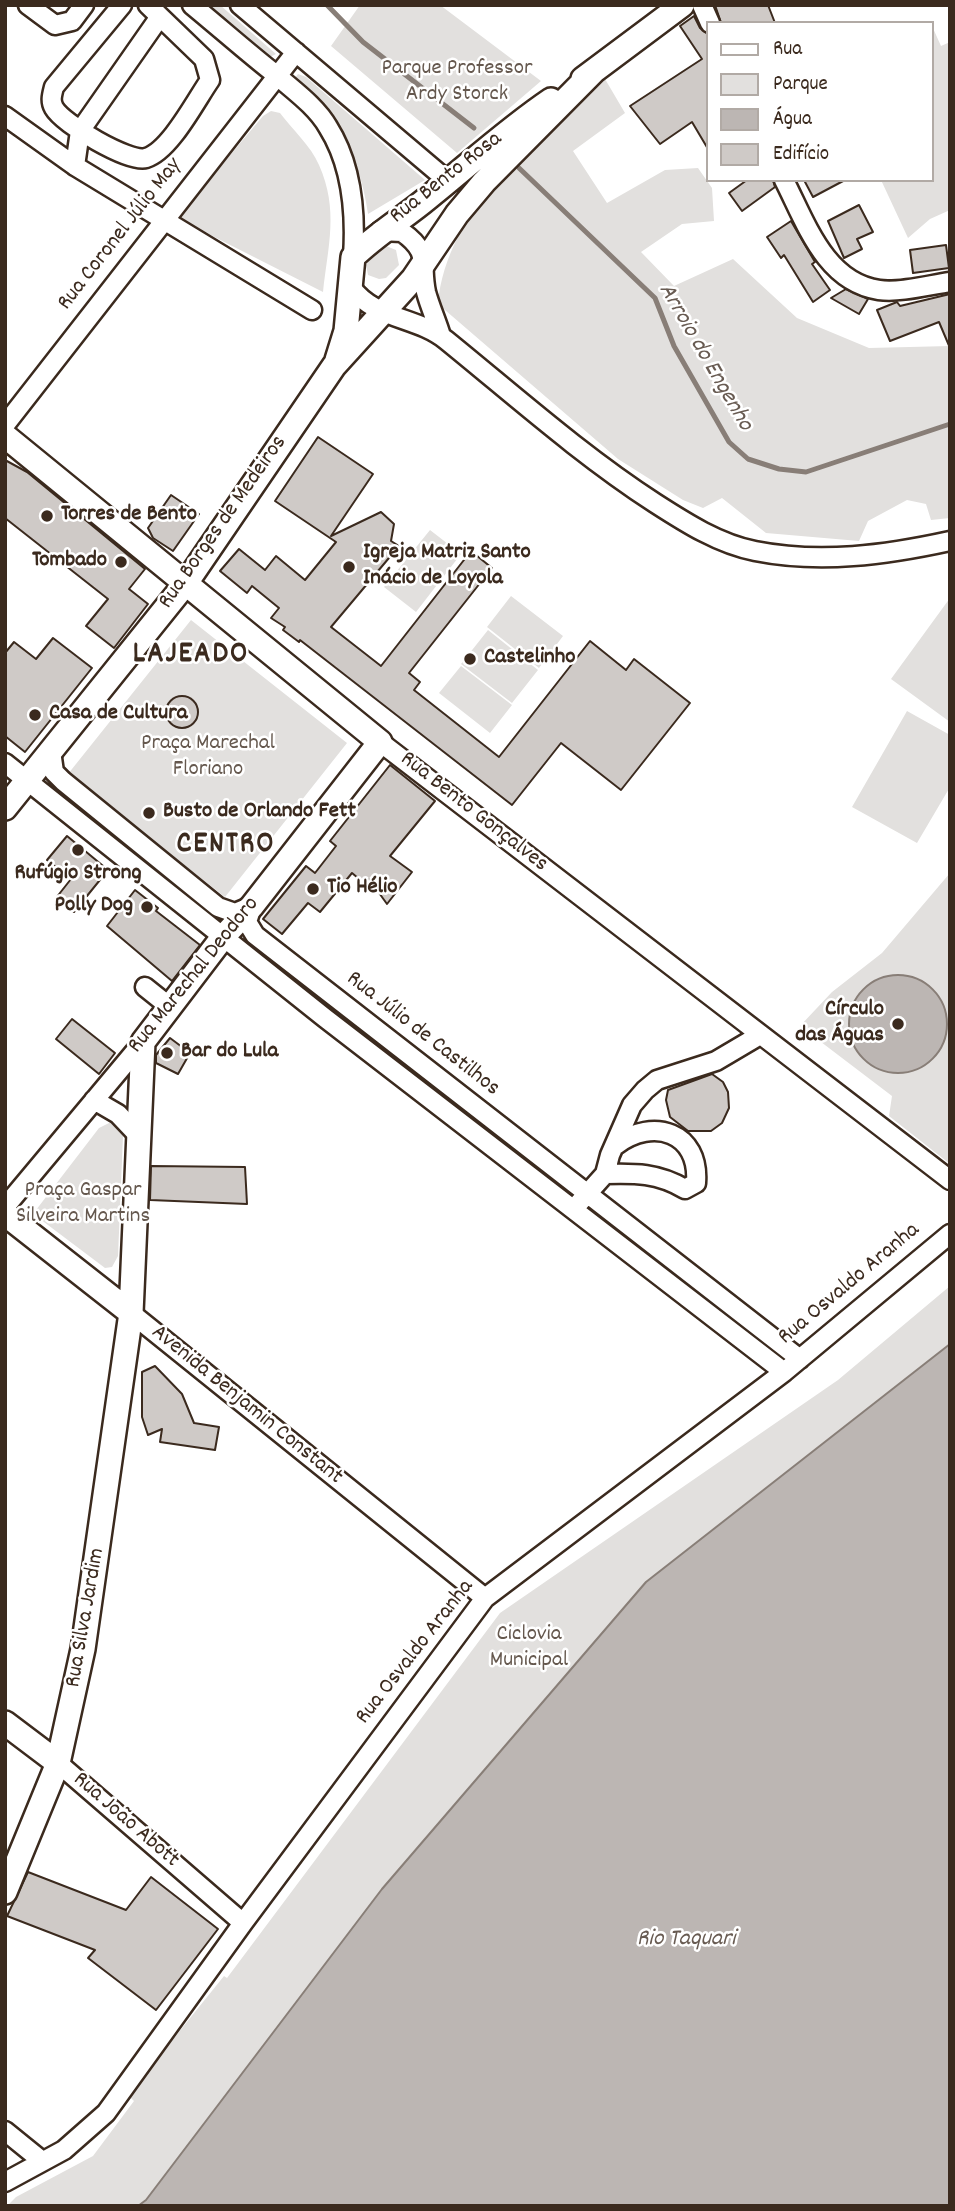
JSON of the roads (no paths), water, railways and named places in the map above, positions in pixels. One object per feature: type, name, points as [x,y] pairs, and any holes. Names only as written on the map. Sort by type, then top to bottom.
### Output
[{"type":"main road","name":"Rua Bento Rosa","points":[[354,257],[380,231],[448,181],[527,116],[594,71],[682,5]]},
{"type":"main road","name":"Rua Bento Rosa","points":[[376,323],[484,182],[594,71]]},
{"type":"main road","points":[[431,254],[452,194],[448,181]]},
{"type":"main road","points":[[351,286],[354,257]]},
{"type":"main road","name":"Rua Borges de Medeiros","points":[[334,366],[343,344],[351,286]]},
{"type":"main road","name":"Rua Borges de Medeiros","points":[[5,808],[186,583],[334,366],[376,323]]},
{"type":"main road","name":"Rua Bento Gonçalves","points":[[5,436],[380,742]]},
{"type":"main road","name":"Rua Marechal Deodoro","points":[[143,1042],[223,937],[252,906],[380,742]]},
{"type":"main road","name":"Rua Silva Jardim","points":[[5,1892],[58,1763],[83,1649],[130,1324],[143,1042]]},
{"type":"main road","points":[[5,1214],[110,1295],[130,1324]]},
{"type":"main road","name":"Rua Silva Jardim","points":[[110,1295],[119,1288],[135,1259]]},
{"type":"main road","name":"Rua João Abott","points":[[5,1723],[58,1763]]},
{"type":"street","points":[[28,5],[55,26],[72,21],[84,5]]},
{"type":"street","points":[[75,166],[80,131],[154,11],[204,59],[210,80],[164,147],[146,158],[131,158],[80,131],[55,110],[51,100],[54,87],[117,7],[122,5]]},
{"type":"street","points":[[192,5],[276,75],[327,124],[340,148],[354,209],[354,257]]},
{"type":"street","points":[[240,5],[448,181]]},
{"type":"street","points":[[702,5],[709,21]]},
{"type":"street","name":"Rua Coronel Júlio May","points":[[5,425],[162,220],[296,52]]},
{"type":"street","points":[[5,116],[75,166],[312,310]]},
{"type":"street","points":[[785,182],[824,255],[846,279],[880,291],[950,282]]},
{"type":"street","points":[[380,231],[402,232],[431,254],[426,291],[441,336]]},
{"type":"street","points":[[351,286],[376,323],[441,336],[602,468],[678,518],[725,542],[755,551],[822,558],[901,552],[950,541]]},
{"type":"street","name":"Rua Bento Gonçalves","points":[[380,742],[950,1180]]},
{"type":"street","points":[[51,751],[54,772],[63,781],[218,907],[235,913],[252,906]]},
{"type":"street","name":"Rua Júlio de Castilhos","points":[[5,763],[325,1018],[784,1372]]},
{"type":"street","name":"Rua Júlio de Castilhos","points":[[252,906],[247,914],[249,930],[800,1359]]},
{"type":"street","points":[[145,987],[170,1007]]},
{"type":"street","points":[[325,1018],[338,1000]]},
{"type":"street","points":[[573,1210],[605,1174],[632,1105],[657,1080],[716,1061],[760,1035]]},
{"type":"street","name":"Rua Marechal Deodoro","points":[[5,1207],[143,1042]]},
{"type":"street","points":[[94,1100],[118,1114],[137,1134]]},
{"type":"street","points":[[455,1119],[469,1102]]},
{"type":"street","points":[[605,1174],[644,1173],[666,1178],[685,1189],[696,1183],[693,1157],[677,1136],[667,1132],[641,1132],[616,1145]]},
{"type":"street","name":"Rua Osvaldo Aranha","points":[[5,2182],[64,2150],[106,2113],[243,1923],[485,1598],[784,1372],[950,1234]]},
{"type":"street","points":[[692,1301],[705,1286]]},
{"type":"street","name":"Avenida Benjamin Constant","points":[[130,1324],[485,1598]]},
{"type":"street","name":"Rua João Abott","points":[[58,1763],[243,1923]]},
{"type":"street","points":[[5,2130],[42,2161]]},
{"type":"water","name":"Círculo das Águas","points":[[898,975],[917,979],[933,989],[943,1005],[947,1024],[943,1043],[933,1059],[917,1069],[898,1073],[879,1069],[863,1059],[853,1043],[849,1024],[853,1005],[863,989],[879,979]]},
{"type":"water","name":"Rio Taquari","points":[[950,1344],[950,2206],[138,2206],[146,2200],[382,1889],[646,1582]]},
{"type":"waterway","points":[[327,5],[363,42],[474,128]]},
{"type":"waterway","name":"Arroio do Engenho","points":[[519,168],[655,298],[674,346],[729,442],[748,459],[779,469],[806,472],[950,424]]},
{"type":"place","name":"Torres de Bento","points":[[47,516]]},
{"type":"place","name":"Tombado","points":[[121,562]]},
{"type":"place","name":"Igreja Matriz Santo Inácio de Loyola","points":[[349,567]]},
{"type":"place","name":"Castelinho","points":[[470,659]]},
{"type":"place","name":"Casa de Cultura","points":[[35,715]]},
{"type":"place","name":"Busto de Orlando Fett","points":[[149,813]]},
{"type":"place","name":"Rufúgio Strong","points":[[78,850]]},
{"type":"place","name":"Tio Hélio","points":[[313,889]]},
{"type":"place","name":"Polly Dog","points":[[147,907]]},
{"type":"place","name":"Círculo das Águas","points":[[898,1024]]},
{"type":"place","name":"Bar do Lula","points":[[167,1053]]},
{"type":"district","name":"LAJEADO","points":[[191,657]]},
{"type":"district","name":"CENTRO","points":[[226,847]]},
{"type":"park label","name":"Parque Professor Ardy Storck","points":[[457,83]]},
{"type":"park label","name":"Praça Marechal Floriano","points":[[208,758]]},
{"type":"park label","name":"Praça Gaspar Silveira Martins","points":[[83,1205]]},
{"type":"park label","name":"Ciclovia Municipal","points":[[529,1649]]}]
